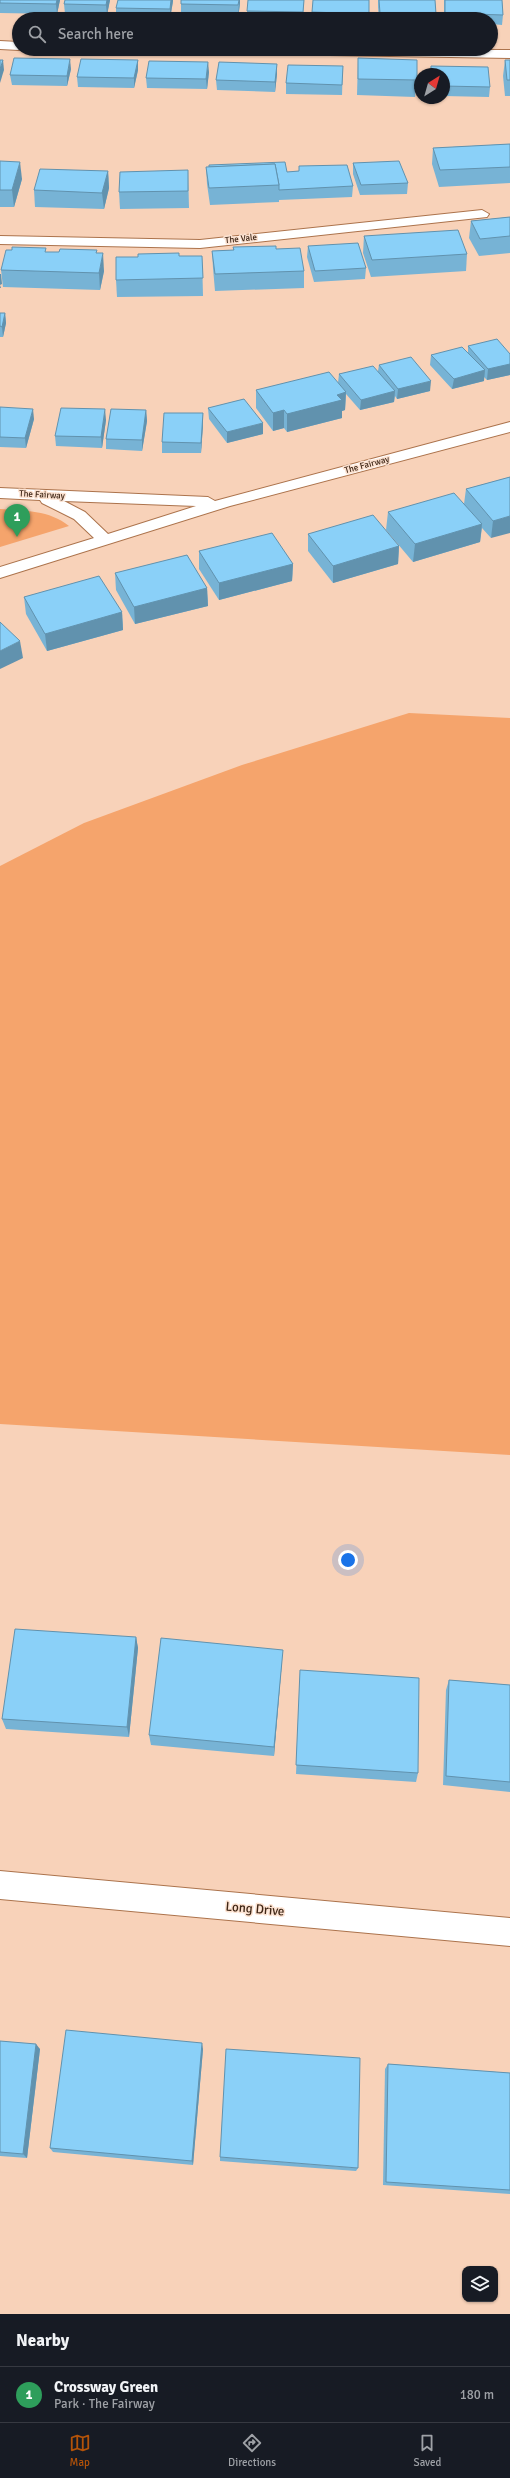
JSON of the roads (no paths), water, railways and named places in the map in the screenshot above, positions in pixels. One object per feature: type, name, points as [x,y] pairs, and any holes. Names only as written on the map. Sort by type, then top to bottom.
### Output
[{"type":"street","points":[[0,45],[12,46]]},
{"type":"street","points":[[498,54],[510,54]]},
{"type":"street","name":"The Vale","points":[[0,240],[200,244],[482,214]]},
{"type":"street","name":"The Fairway","points":[[0,573],[224,503],[510,427]]},
{"type":"street","name":"The Fairway","points":[[2,493],[224,503]]},
{"type":"street","name":"The Fairway","points":[[2,493],[47,500],[73,509],[88,521],[105,540]]},
{"type":"street","name":"Long Drive","points":[[0,1886],[510,1932]]},
{"type":"place","name":"Crossway Green","points":[[17,537]]}]
